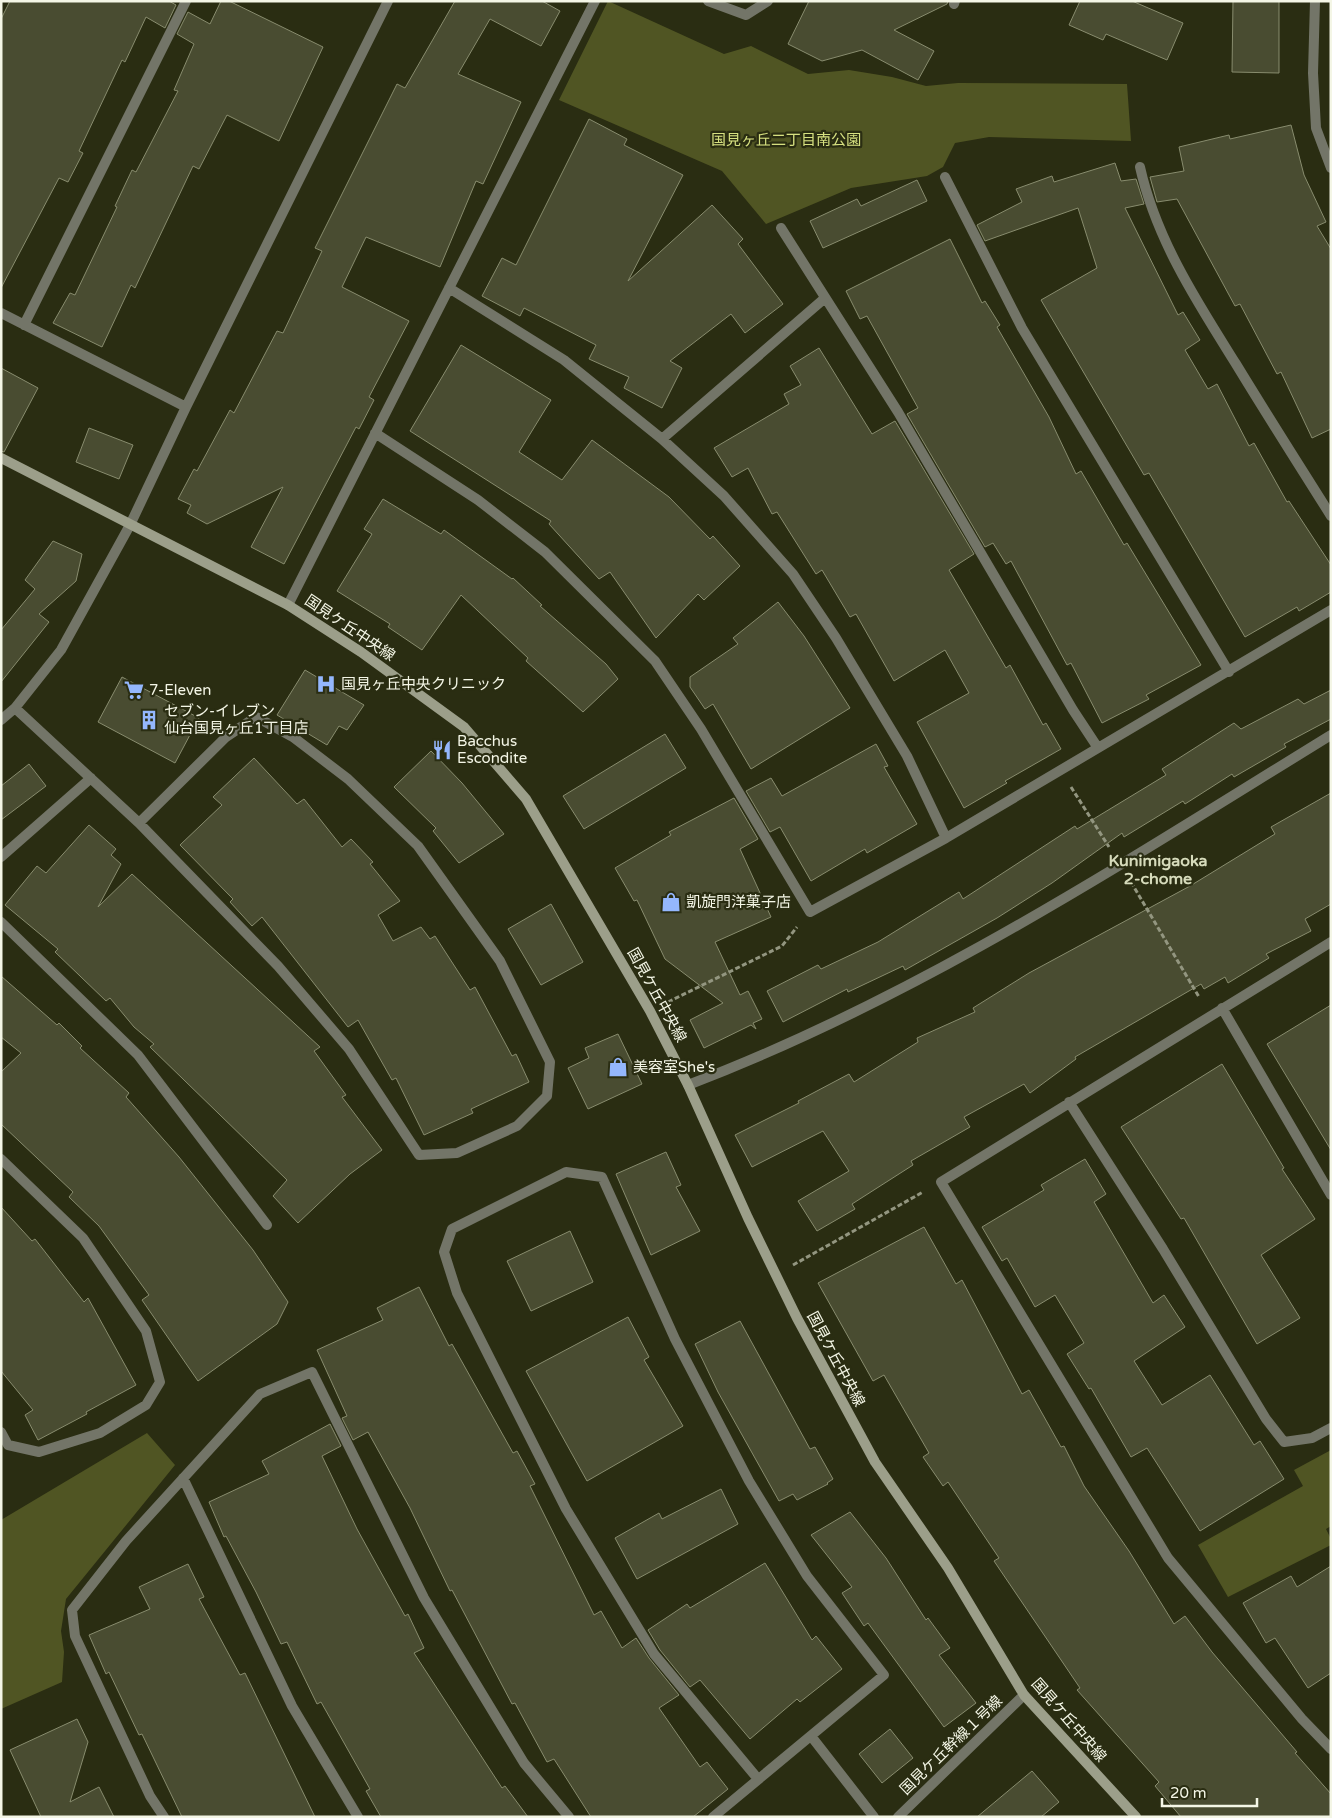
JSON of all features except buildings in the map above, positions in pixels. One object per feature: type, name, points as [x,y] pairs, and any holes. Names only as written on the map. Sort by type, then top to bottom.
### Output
[{"type":"street","points":[[24,325],[186,1]]},
{"type":"street","points":[[1,720],[15,708],[61,650],[130,525],[186,407],[388,1]]},
{"type":"street","points":[[288,605],[595,1]]},
{"type":"street","points":[[708,1],[746,15],[768,1]]},
{"type":"street","points":[[1315,1],[1313,74],[1316,128],[1331,168]]},
{"type":"street","points":[[1140,167],[1146,193],[1166,245],[1196,301],[1331,516]]},
{"type":"street","points":[[945,177],[1022,328],[1229,672]]},
{"type":"street","points":[[781,228],[898,412],[1073,710],[1098,748]]},
{"type":"street","points":[[449,288],[564,360],[662,439],[724,496],[793,574],[836,638],[906,756],[946,838]]},
{"type":"street","points":[[662,439],[825,298]]},
{"type":"street","points":[[1,314],[186,407]]},
{"type":"street","points":[[375,433],[478,500],[545,552],[655,661],[740,791],[810,912],[946,838],[1331,610]]},
{"type":"street","name":"国見ケ丘中央線","points":[[1,458],[288,605],[361,652],[464,727],[526,799],[650,1011],[688,1085],[776,1275],[875,1462],[948,1568],[1024,1695],[1136,1817]]},
{"type":"street","points":[[15,708],[140,823],[278,966],[349,1049],[419,1155],[457,1153],[517,1126],[547,1096],[550,1062],[494,953],[418,846],[348,779],[293,738],[256,717],[226,737],[140,823]]},
{"type":"street","points":[[688,1085],[851,1013],[1054,906],[1331,735]]},
{"type":"street","points":[[1,857],[91,778]]},
{"type":"street","points":[[1,922],[138,1055],[267,1225]]},
{"type":"street","points":[[1331,942],[941,1182],[1168,1558],[1302,1719],[1331,1749]]},
{"type":"street","points":[[1222,1008],[1331,1195]]},
{"type":"street","points":[[1069,1102],[1164,1249],[1266,1419],[1284,1442],[1312,1438],[1331,1428]]},
{"type":"street","points":[[1,1159],[83,1238],[146,1332],[160,1382],[146,1404],[100,1433],[39,1452],[8,1445],[1,1432]]},
{"type":"street","points":[[713,1817],[884,1675],[808,1576],[749,1481],[675,1339],[602,1177],[566,1172],[452,1229],[444,1252],[457,1293],[566,1509],[654,1654],[758,1779]]},
{"type":"street","points":[[164,1817],[150,1796],[75,1636],[72,1610],[126,1541],[260,1394],[312,1372],[424,1598],[524,1763],[569,1817]]},
{"type":"street","points":[[183,1478],[292,1706],[358,1817]]},
{"type":"street","name":"国見ケ丘幹線１号線","points":[[898,1817],[1024,1695]]},
{"type":"street","points":[[811,1736],[874,1817]]},
{"type":"path","points":[[1061,771],[1210,1015]]},
{"type":"path","points":[[650,1011],[782,946],[810,912]]},
{"type":"path","points":[[776,1275],[941,1182]]},
{"type":"green space","name":"国見ヶ丘二丁目南公園","points":[[608,1],[724,54],[751,46],[808,74],[849,70],[892,77],[926,86],[958,83],[1127,84],[1131,141],[989,137],[955,143],[943,167],[927,176],[851,188],[766,224],[722,171],[559,100]]},
{"type":"green space","points":[[147,1433],[175,1465],[66,1599],[61,1631],[64,1652],[62,1682],[1,1709],[1,1520]]},
{"type":"green space","points":[[1331,1450],[1331,1526],[1326,1529],[1331,1539],[1331,1545],[1228,1597],[1198,1545],[1303,1486],[1294,1470]]},
{"type":"place","name":"国見ヶ丘中央クリニック","points":[[326,684]]},
{"type":"place","name":"7-Eleven","points":[[134,690]]},
{"type":"place","name":"セブン-イレブン 仙台国見ヶ丘1丁目店","points":[[149,720]]},
{"type":"place","name":"Bacchus Escondite","points":[[442,750]]},
{"type":"place","name":"凱旋門洋菓子店","points":[[671,902]]},
{"type":"place","name":"美容室She's","points":[[618,1067]]},
{"type":"district","name":"Kunimigaoka 2-chome","points":[[1158,870]]}]
